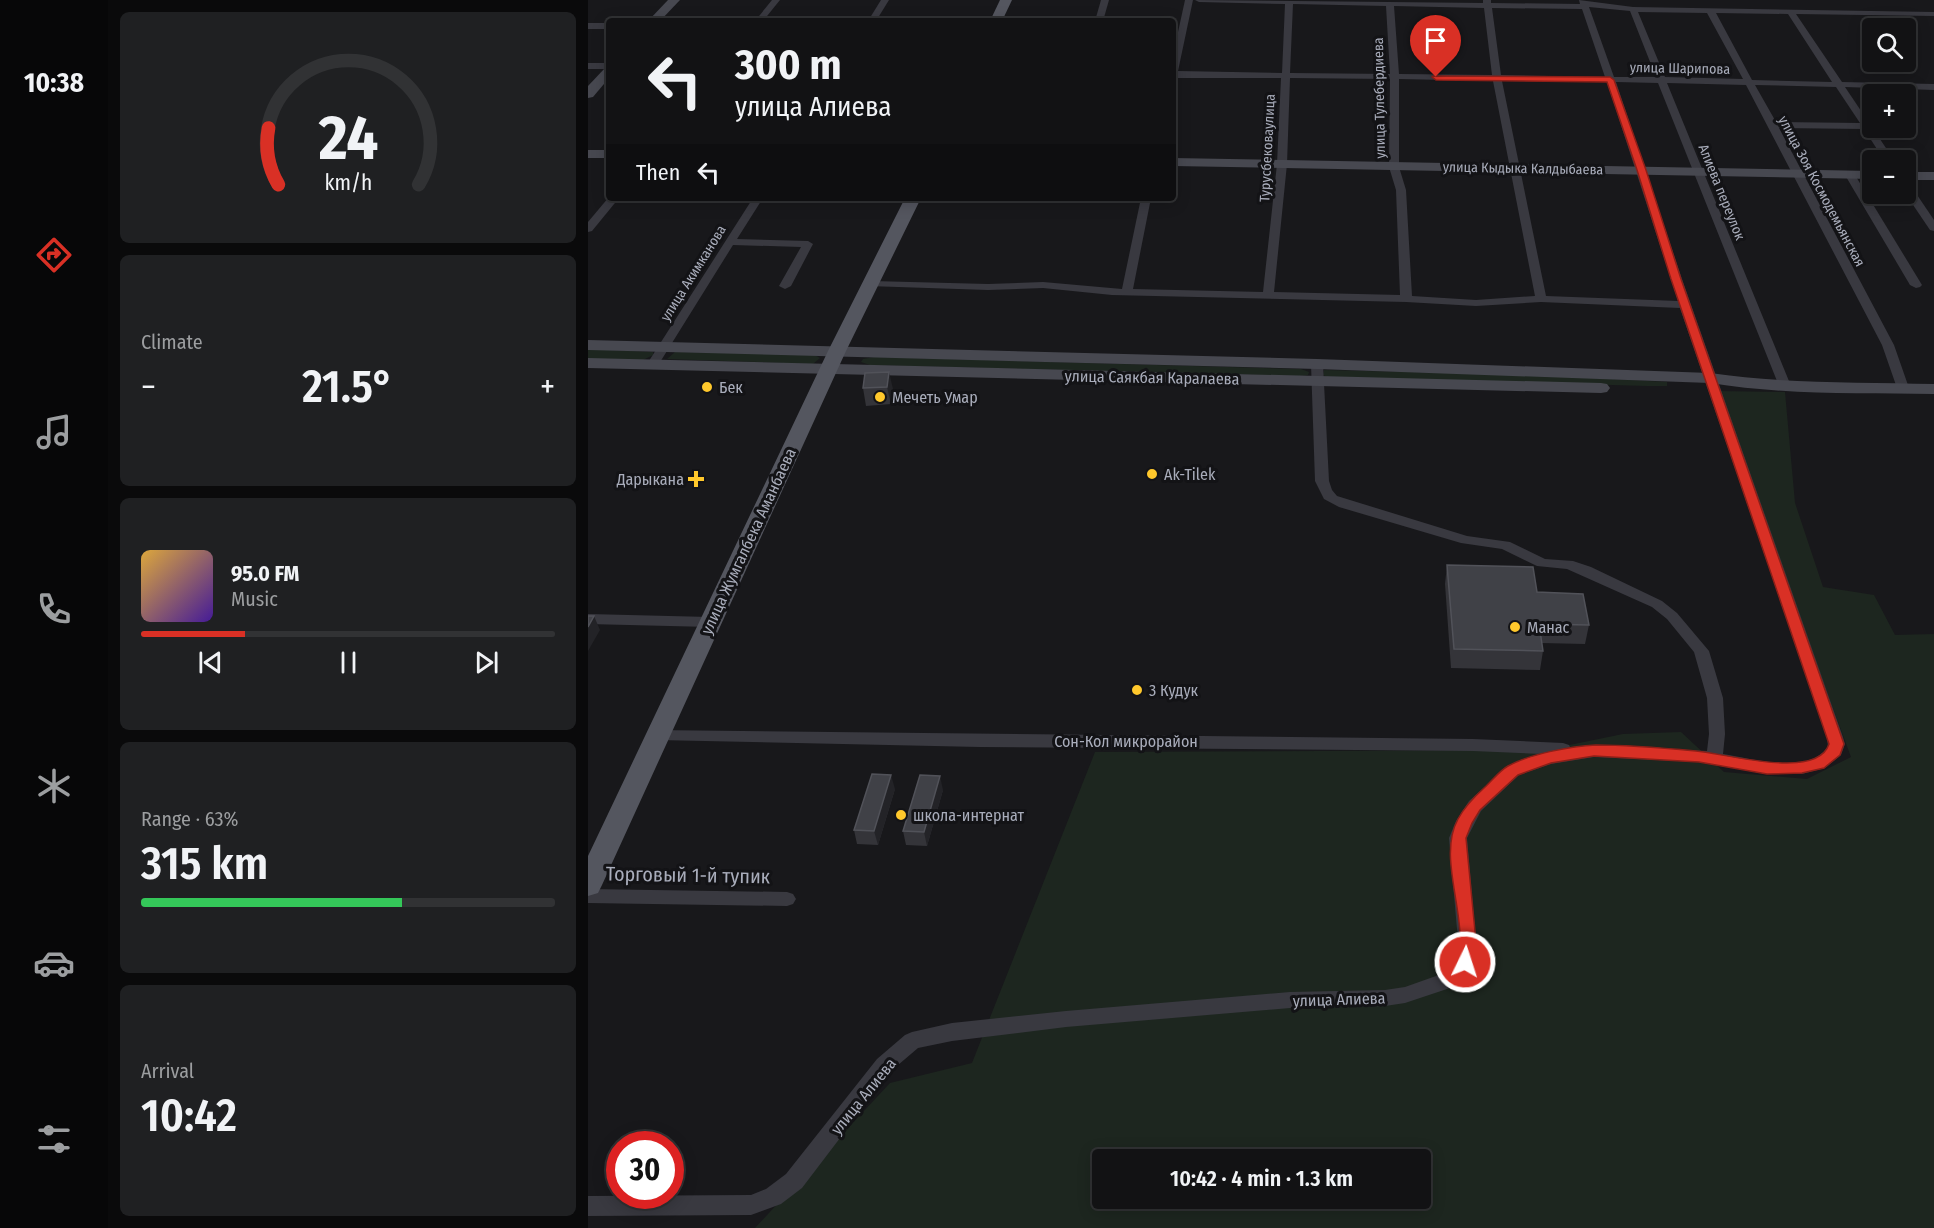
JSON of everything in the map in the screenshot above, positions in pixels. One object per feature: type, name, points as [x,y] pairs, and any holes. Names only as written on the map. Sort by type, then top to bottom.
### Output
[{"type":"main road","points":[[997,18],[1006,0]]},
{"type":"main road","name":"улица Жумгалбека Аманбаева","points":[[588,885],[833,360],[912,201]]},
{"type":"street","points":[[657,18],[674,0]]},
{"type":"street","points":[[761,18],[776,0]]},
{"type":"street","points":[[874,18],[885,0]]},
{"type":"street","points":[[1100,18],[1105,0]]},
{"type":"street","points":[[1176,60],[1189,0]]},
{"type":"street","points":[[1199,0],[1390,4],[1487,2],[1585,4],[1633,9],[1927,11],[1934,23]]},
{"type":"street","name":"Турусбековаулица","points":[[1268,296],[1282,164],[1284,75],[1289,2]]},
{"type":"street","points":[[1487,2],[1497,78],[1541,299]]},
{"type":"street","name":"улица Тулебердиева","points":[[1390,4],[1395,77],[1394,167],[1401,190],[1406,299]]},
{"type":"street","name":"улица Алиева","points":[[588,1206],[751,1205],[772,1197],[794,1181],[884,1065],[912,1041],[951,1032],[1089,1017],[1290,1000],[1385,998],[1405,995],[1443,982],[1461,967],[1468,952],[1458,838],[1475,806],[1513,771],[1549,758],[1594,751],[1714,759],[1767,768],[1802,768],[1819,764],[1835,751],[1837,744],[1685,305],[1585,4]]},
{"type":"street","name":"Алиева переулок","points":[[1633,9],[1785,386]]},
{"type":"street","name":"улица Зоя Космодемьянская","points":[[1710,10],[1888,345],[1903,388]]},
{"type":"street","points":[[1790,11],[1862,120]]},
{"type":"street","points":[[588,26],[606,26]]},
{"type":"street","points":[[588,66],[606,66]]},
{"type":"street","points":[[588,94],[606,74]]},
{"type":"street","name":"улица Шарипова","points":[[1176,74],[1661,80],[1934,87]]},
{"type":"street","points":[[1773,125],[1862,126]]},
{"type":"street","points":[[588,154],[606,154]]},
{"type":"street","name":"улица Кыдыка Калдыбаева","points":[[1176,162],[1862,175]]},
{"type":"street","points":[[1850,175],[1916,285]]},
{"type":"street","points":[[1916,176],[1934,176]]},
{"type":"street","points":[[588,229],[611,201]]},
{"type":"street","name":"улица Акимканова","points":[[653,364],[756,201]]},
{"type":"street","points":[[1127,291],[1145,201]]},
{"type":"street","points":[[1916,201],[1934,228]]},
{"type":"street","points":[[729,242],[808,244],[785,286]]},
{"type":"street","points":[[872,284],[988,287],[1043,285],[1112,292],[1406,299],[1476,303],[1541,299],[1685,305]]},
{"type":"street","name":"улица Саякбая Каралаева","points":[[588,345],[665,346],[833,360]]},
{"type":"street","name":"улица Саякбая Каралаева","points":[[588,363],[833,360],[1934,389]]},
{"type":"street","points":[[1318,373],[1322,481],[1325,493],[1344,504],[1466,540],[1505,545],[1542,563],[1568,564],[1586,570],[1657,604],[1672,616],[1701,651],[1715,698],[1717,734],[1714,759]]},
{"type":"street","points":[[588,619],[710,621]]},
{"type":"street","name":"Сон-Кол микрорайон","points":[[657,734],[980,741],[1473,745],[1594,751]]},
{"type":"street","name":"Торговый 1-й тупик","points":[[588,896],[787,899]]},
{"type":"shaded area","points":[[588,349],[653,352],[653,355],[641,361],[588,359]]},
{"type":"shaded area","points":[[675,352],[813,354],[820,358],[813,364],[667,359]]},
{"type":"shaded area","points":[[874,357],[1301,369],[1309,372],[1308,375],[1300,376],[870,365],[861,362],[863,359]]},
{"type":"shaded area","points":[[1324,370],[1534,375],[1667,382],[1667,386],[1327,377],[1323,375]]},
{"type":"shaded area","points":[[1716,391],[1785,392],[1795,503],[1823,587],[1874,595],[1895,635],[1934,634],[1934,1228],[755,1228],[890,1083],[972,1063],[1095,752],[1545,750],[1623,734],[1681,732],[1724,772],[1807,779],[1851,757]]},
{"type":"building","points":[[889,372],[887,387],[863,388],[865,373]]},
{"type":"building","name":"Манас","points":[[1447,565],[1533,567],[1537,592],[1583,594],[1589,625],[1539,624],[1543,651],[1454,649]]},
{"type":"building","points":[[588,616],[594,616],[588,627]]},
{"type":"building","points":[[872,774],[891,775],[874,831],[854,830]]},
{"type":"building","points":[[920,775],[940,776],[924,832],[903,831]]},
{"type":"place","name":"Бек","points":[[707,387]]},
{"type":"place","name":"Мечеть Умар","points":[[880,397]]},
{"type":"place","name":"Ak-Tilek","points":[[1152,474]]},
{"type":"place","name":"Дарыкана","points":[[696,479]]},
{"type":"place","name":"Манас","points":[[1515,627]]},
{"type":"place","name":"3 Кудук","points":[[1137,690]]},
{"type":"place","name":"школа-интернат","points":[[901,815]]},
{"type":"route","points":[[1436,77],[1610,80],[1642,170],[1676,279],[1837,744],[1835,751],[1819,764],[1802,768],[1767,768],[1699,756],[1594,751],[1549,758],[1529,763],[1513,771],[1475,806],[1458,838],[1468,934],[1468,952],[1465,962]]}]
